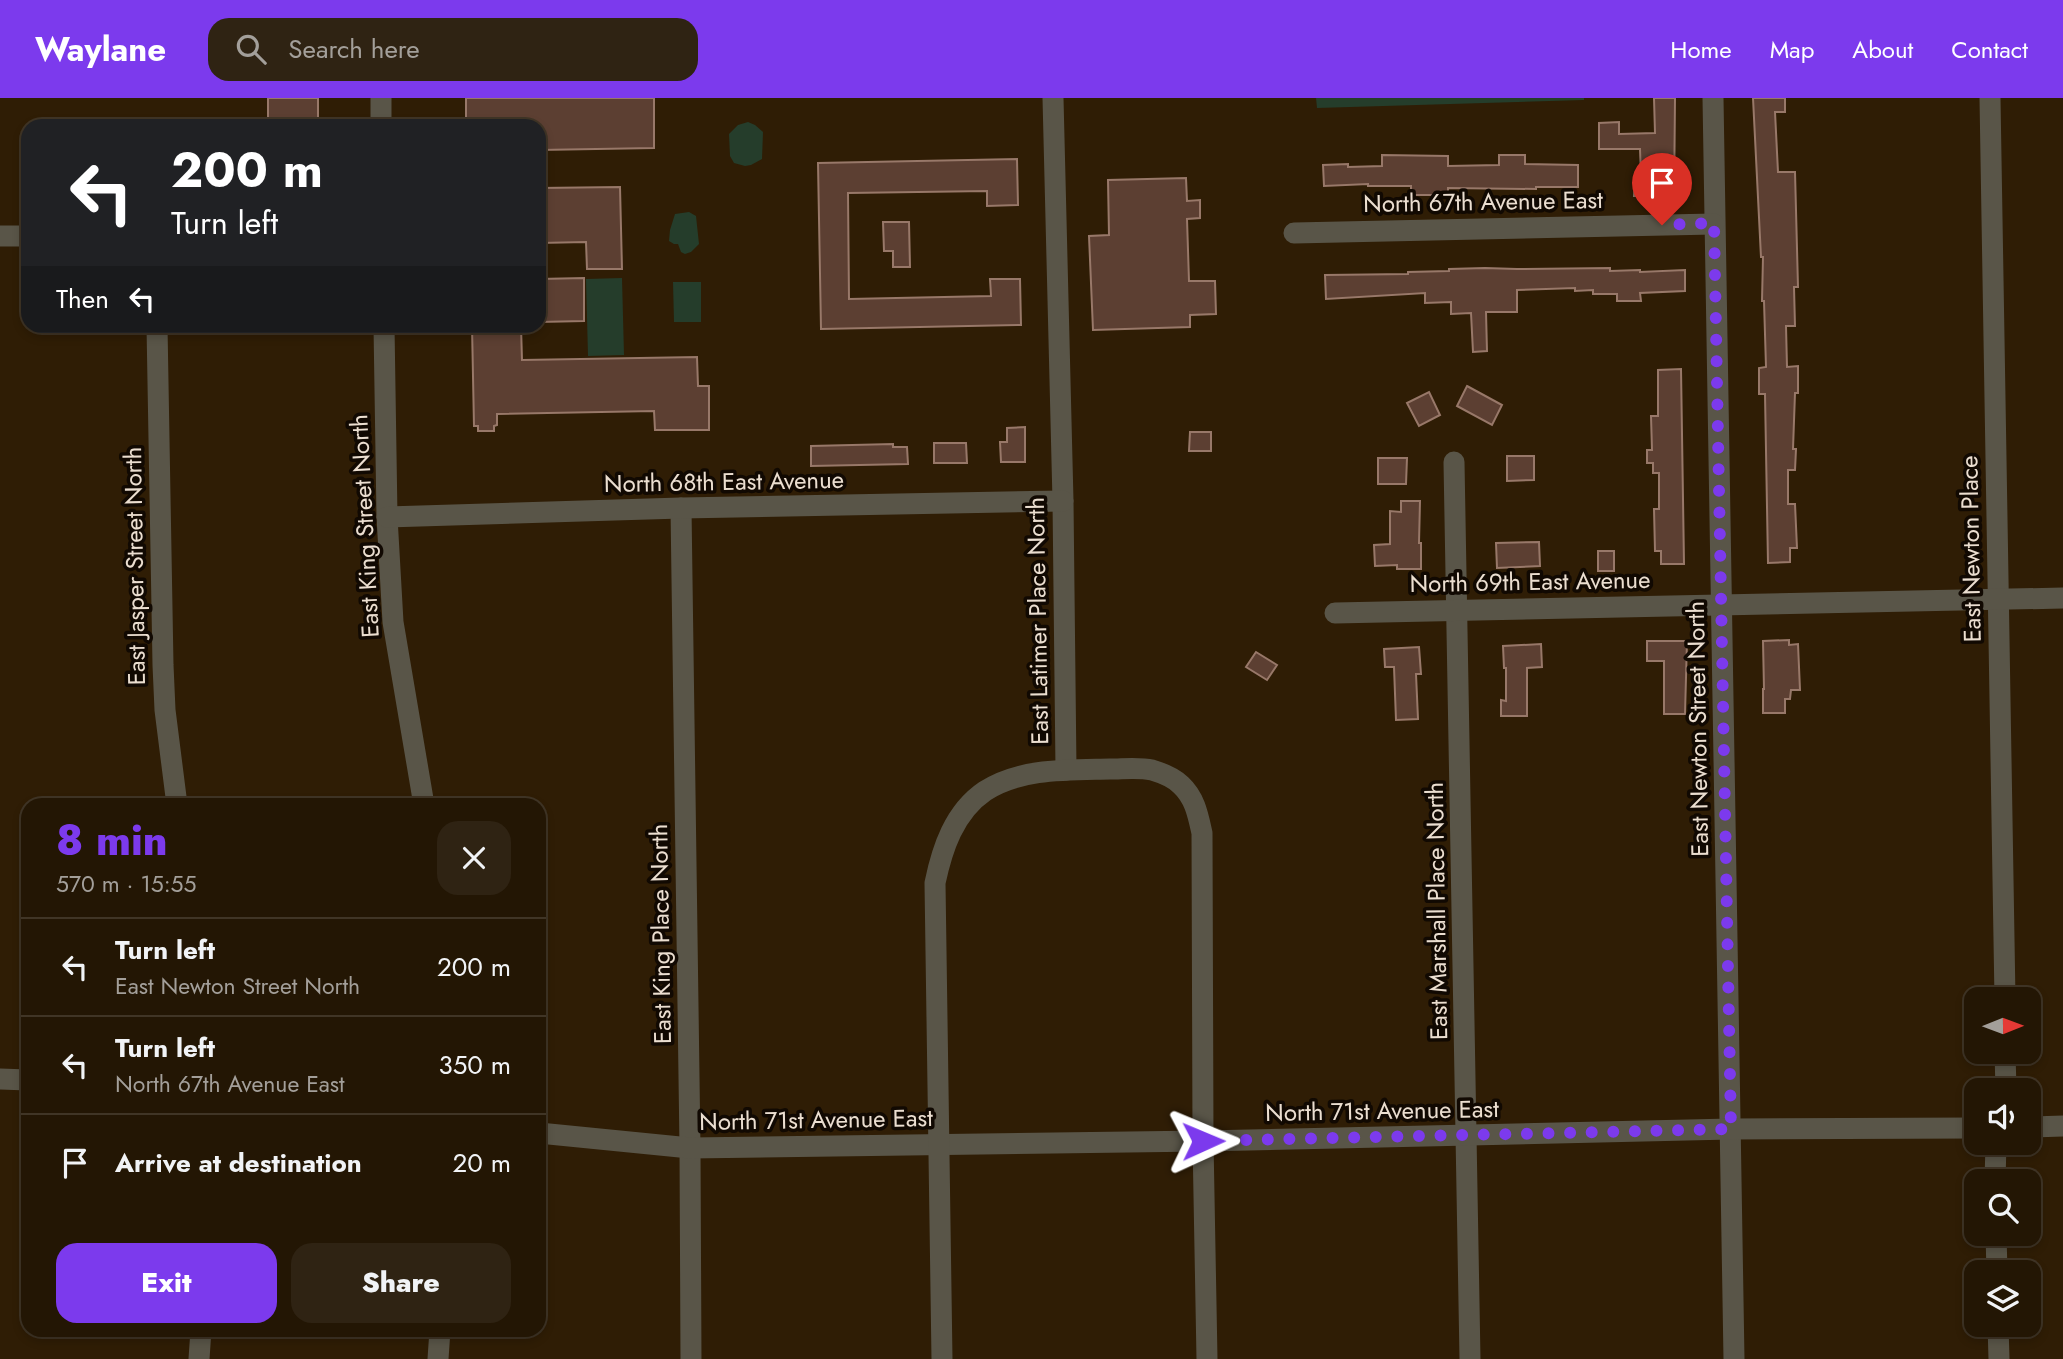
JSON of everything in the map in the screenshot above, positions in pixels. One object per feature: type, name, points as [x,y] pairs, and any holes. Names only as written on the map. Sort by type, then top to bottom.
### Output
[{"type":"street","points":[[381,98],[381,119]]},
{"type":"street","name":"East Latimer Place North","points":[[942,1359],[935,883],[942,854],[955,821],[974,800],[1007,780],[1066,770],[1063,501],[1053,98]]},
{"type":"street","name":"East Newton Street North","points":[[1713,98],[1734,1359]]},
{"type":"street","name":"East Newton Place","points":[[1990,98],[2005,987]]},
{"type":"street","name":"North 67th Avenue East","points":[[1294,233],[1714,223]]},
{"type":"street","points":[[0,236],[21,236]]},
{"type":"street","name":"East Jasper Street North","points":[[157,333],[163,665],[165,710],[176,798]]},
{"type":"street","name":"East King Street North","points":[[384,333],[387,517],[393,622],[423,798]]},
{"type":"street","name":"East Marshall Place North","points":[[1454,462],[1470,1359]]},
{"type":"street","name":"North 68th East Avenue","points":[[387,517],[1063,501]]},
{"type":"street","name":"East King Place North","points":[[681,509],[691,1359]]},
{"type":"street","name":"North 69th East Avenue","points":[[1335,612],[2063,598]]},
{"type":"street","points":[[1066,770],[1151,770],[1180,783],[1197,810],[1202,833],[1207,1359]]},
{"type":"street","points":[[0,1079],[21,1080]]},
{"type":"street","points":[[2041,1127],[2063,1126]]},
{"type":"street","name":"North 71st Avenue East","points":[[546,1134],[690,1149],[1731,1129],[1964,1128]]},
{"type":"street","points":[[199,1359],[201,1337]]},
{"type":"street","points":[[438,1359],[440,1337]]},
{"type":"street","points":[[1998,1337],[1999,1359]]},
{"type":"green space","points":[[1316,98],[1584,98],[1584,100],[1317,108]]},
{"type":"green space","points":[[748,122],[763,132],[762,159],[745,166],[734,163],[730,156],[729,134],[738,125]]},
{"type":"green space","points":[[689,212],[696,216],[699,244],[685,254],[681,252],[678,244],[669,241],[670,230],[675,214]]},
{"type":"green space","points":[[622,278],[624,355],[588,356],[586,279]]},
{"type":"green space","points":[[673,282],[701,282],[701,322],[674,322]]},
{"type":"building","points":[[268,98],[318,98],[318,119],[268,119]]},
{"type":"building","points":[[466,98],[654,98],[654,148],[546,150],[546,119],[466,119]]},
{"type":"building","points":[[1654,98],[1675,98],[1674,202],[1653,202],[1653,196],[1634,196],[1635,177],[1641,177],[1640,149],[1599,149],[1599,123],[1619,122],[1619,134],[1655,133]]},
{"type":"building","points":[[1753,98],[1785,98],[1785,112],[1775,112],[1778,172],[1795,172],[1798,287],[1794,287],[1795,326],[1786,326],[1787,367],[1798,366],[1793,449],[1796,449],[1795,470],[1788,470],[1788,504],[1795,504],[1797,548],[1790,548],[1790,562],[1768,563],[1765,394],[1759,394],[1759,368],[1766,367],[1762,301],[1763,257]]},
{"type":"building","points":[[1382,155],[1448,156],[1448,166],[1499,165],[1499,155],[1525,155],[1525,164],[1578,165],[1578,187],[1448,188],[1448,195],[1411,195],[1411,186],[1324,186],[1323,165],[1382,166]]},
{"type":"building","points":[[1017,159],[1018,205],[987,206],[987,191],[848,193],[849,299],[991,296],[990,279],[1020,279],[1021,325],[821,329],[818,163]]},
{"type":"building","points":[[1186,178],[1187,201],[1200,200],[1200,218],[1187,219],[1189,281],[1215,281],[1216,314],[1190,315],[1190,327],[1093,330],[1089,236],[1109,235],[1108,180]]},
{"type":"building","points":[[620,187],[622,269],[587,269],[586,242],[546,243],[546,188]]},
{"type":"building","points":[[883,222],[909,222],[910,267],[893,267],[893,251],[884,251]]},
{"type":"building","points":[[1485,268],[1610,268],[1610,271],[1640,272],[1685,270],[1685,291],[1640,293],[1641,301],[1617,301],[1617,294],[1593,294],[1593,290],[1575,291],[1575,288],[1517,290],[1517,312],[1486,312],[1487,351],[1473,352],[1471,313],[1451,314],[1451,302],[1425,303],[1425,293],[1326,299],[1325,275],[1408,274]]},
{"type":"building","points":[[584,278],[584,321],[546,322],[546,279]]},
{"type":"building","points":[[472,333],[521,333],[522,360],[697,357],[698,386],[709,386],[709,430],[655,430],[654,411],[497,414],[494,431],[478,431],[478,426],[474,426]]},
{"type":"building","points":[[1681,369],[1684,564],[1661,564],[1661,551],[1655,551],[1654,509],[1659,509],[1659,473],[1653,473],[1653,463],[1647,463],[1647,450],[1652,450],[1651,416],[1658,416],[1658,370]]},
{"type":"building","points":[[1467,386],[1502,405],[1492,425],[1457,406]]},
{"type":"building","points":[[1429,392],[1440,415],[1419,426],[1407,403]]},
{"type":"building","points":[[1025,427],[1025,462],[1001,462],[1000,442],[1007,442],[1007,428]]},
{"type":"building","points":[[1190,432],[1211,432],[1211,451],[1189,451]]},
{"type":"building","points":[[934,443],[966,443],[967,463],[934,463]]},
{"type":"building","points":[[893,444],[893,447],[907,447],[908,464],[811,466],[811,446]]},
{"type":"building","points":[[1507,456],[1534,456],[1534,480],[1507,481]]},
{"type":"building","points":[[1378,458],[1407,458],[1406,484],[1378,484]]},
{"type":"building","points":[[1401,501],[1420,501],[1421,569],[1397,569],[1397,565],[1375,566],[1374,545],[1390,544],[1390,511],[1401,512]]},
{"type":"building","points":[[1539,542],[1540,566],[1497,568],[1496,543]]},
{"type":"building","points":[[1598,551],[1614,551],[1614,571],[1598,571]]},
{"type":"building","points":[[1789,640],[1789,645],[1798,644],[1800,690],[1791,690],[1790,699],[1785,699],[1785,713],[1763,713],[1763,641]]},
{"type":"building","points":[[1647,641],[1687,641],[1685,714],[1664,714],[1664,661],[1647,661]]},
{"type":"building","points":[[1541,644],[1542,667],[1527,668],[1527,716],[1501,716],[1501,700],[1506,701],[1503,646]]},
{"type":"building","points":[[1419,647],[1421,674],[1416,674],[1418,719],[1396,720],[1394,667],[1385,667],[1384,649]]},
{"type":"building","points":[[1256,652],[1277,665],[1267,680],[1246,667]]},
{"type":"route","points":[[1203,1141],[1731,1129],[1714,223],[1662,225]]}]
